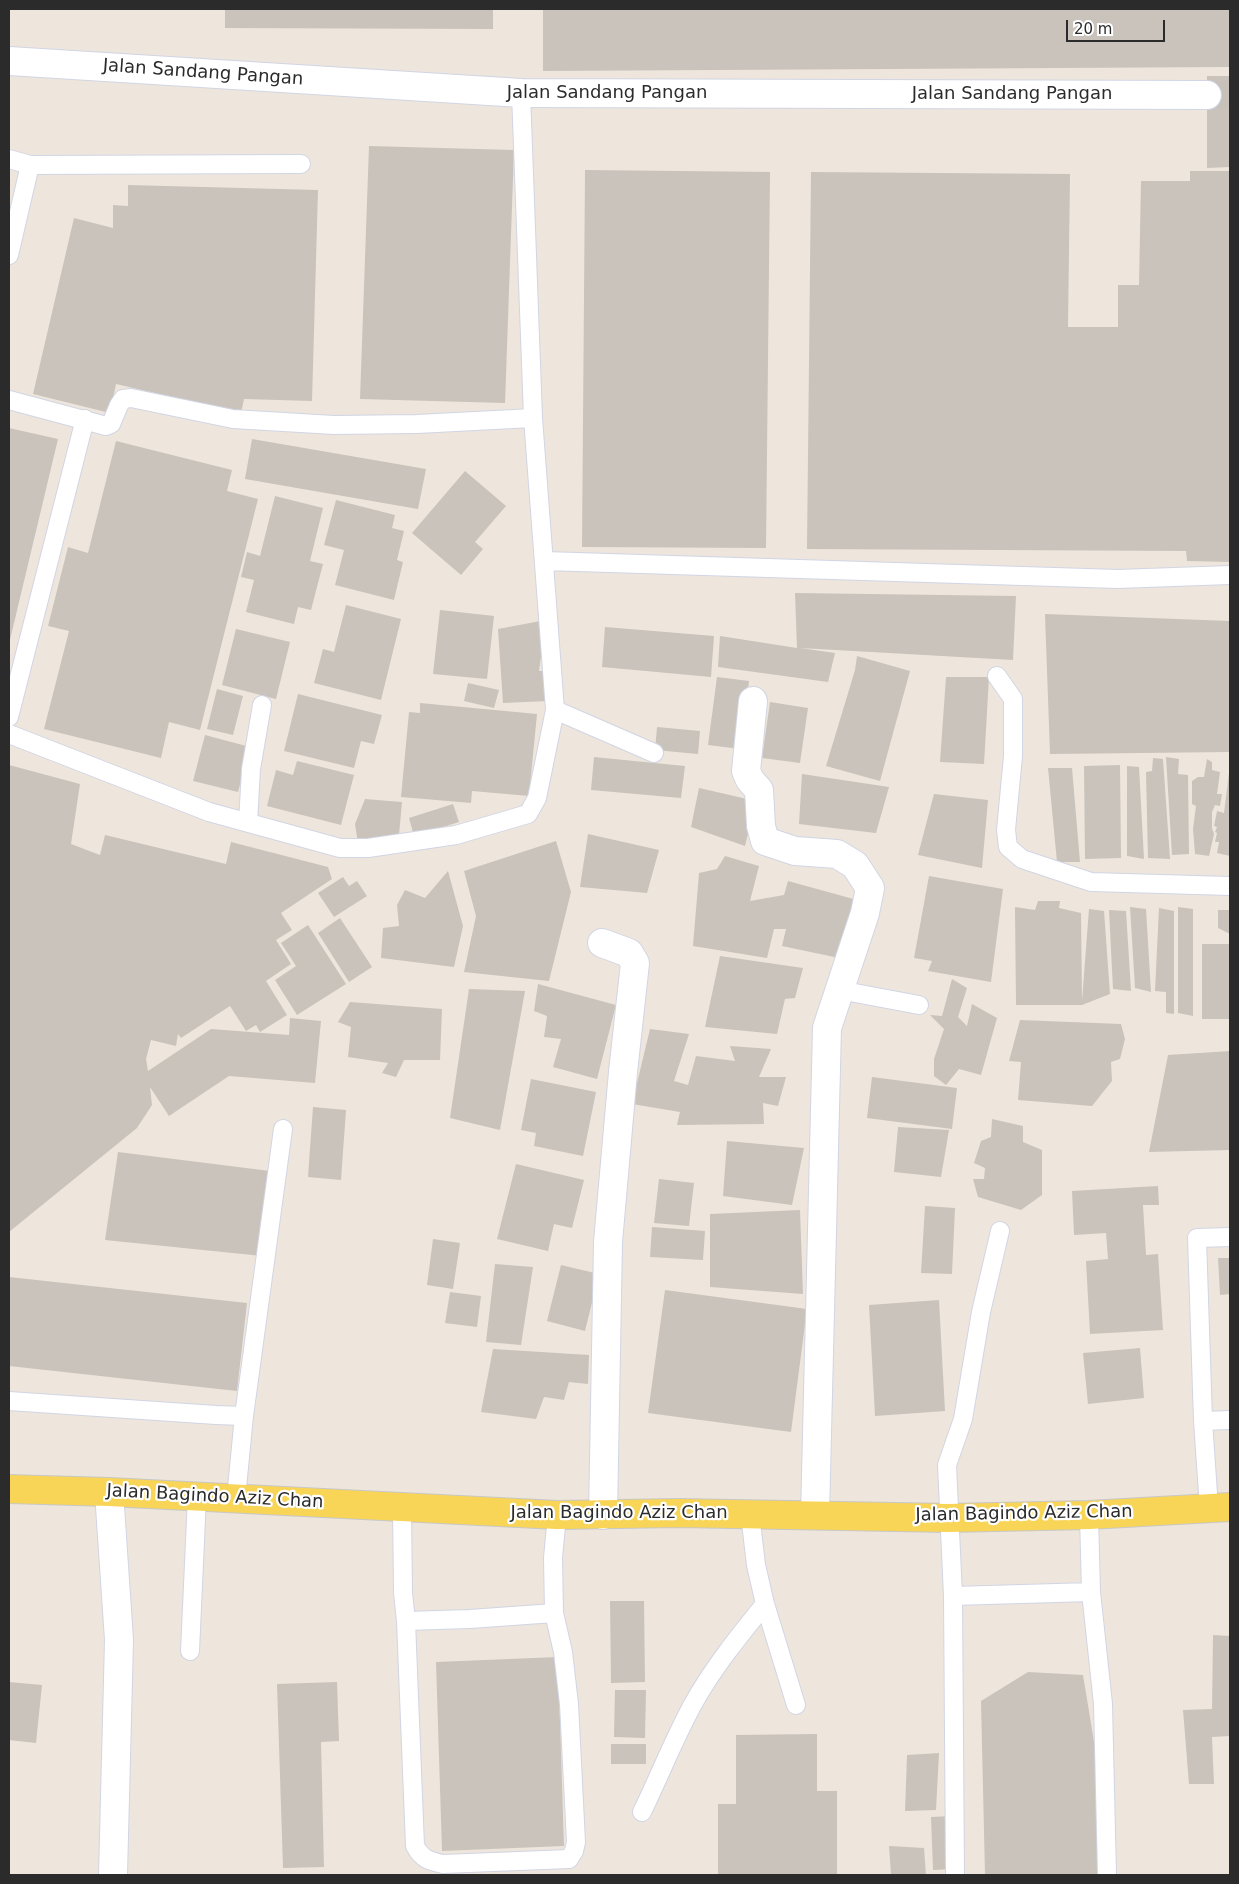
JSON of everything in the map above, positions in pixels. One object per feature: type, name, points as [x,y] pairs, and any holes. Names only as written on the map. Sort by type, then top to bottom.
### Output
[{"type":"main road","name":"Jalan Bagindo Aziz Chan","points":[[9,1489],[196,1496],[557,1515],[750,1514],[948,1518],[1090,1515],[1220,1507]]},
{"type":"street","name":"Jalan Sandang Pangan","points":[[9,61],[521,93],[1207,94]]},
{"type":"street","points":[[753,701],[746,771],[750,780],[759,790],[761,826],[765,841],[795,851],[837,854],[855,865],[870,888],[865,913],[827,1028],[815,1515]]},
{"type":"street","points":[[602,943],[629,953],[635,962],[608,1242],[603,1515]]},
{"type":"street","points":[[109,1492],[119,1640],[113,1875]]},
{"type":"lane","points":[[9,734],[209,812],[340,848],[368,848],[456,835],[528,814],[537,798],[555,710],[533,418],[521,93]]},
{"type":"lane","points":[[9,159],[30,165],[301,164]]},
{"type":"lane","points":[[9,255],[30,165]]},
{"type":"lane","points":[[9,400],[106,426],[111,424],[123,399],[131,398],[234,420],[417,424],[533,418]]},
{"type":"lane","points":[[9,717],[85,419]]},
{"type":"lane","points":[[545,561],[1118,579],[1230,576]]},
{"type":"lane","points":[[997,676],[1013,699],[1013,756],[1006,830],[1008,847],[1022,859],[1091,882],[1230,886]]},
{"type":"lane","points":[[248,823],[251,769],[262,705]]},
{"type":"lane","points":[[555,710],[654,754]]},
{"type":"lane","points":[[839,990],[919,1005]]},
{"type":"lane","points":[[236,1498],[244,1416],[283,1129]]},
{"type":"lane","points":[[955,1875],[953,1596],[947,1465],[963,1419],[981,1312],[1000,1231]]},
{"type":"lane","points":[[1220,1507],[1203,1421],[1197,1238],[1230,1237]]},
{"type":"lane","points":[[9,1401],[244,1416]]},
{"type":"lane","points":[[1203,1421],[1230,1420]]},
{"type":"lane","points":[[190,1651],[196,1496]]},
{"type":"lane","points":[[402,1507],[414,1846],[420,1856],[443,1864],[569,1859],[574,1851],[576,1842],[569,1704],[563,1652],[554,1612],[553,1558],[557,1515]]},
{"type":"lane","points":[[750,1514],[756,1566],[765,1604],[796,1705]]},
{"type":"lane","points":[[1090,1515],[1091,1592],[1103,1704],[1108,1875]]},
{"type":"lane","points":[[953,1596],[1091,1592]]},
{"type":"lane","points":[[642,1812],[697,1697],[725,1654],[765,1604]]},
{"type":"lane","points":[[406,1621],[470,1620],[554,1612]]},
{"type":"building","points":[[225,9],[493,9],[493,29],[225,28]]},
{"type":"building","points":[[543,9],[1230,9],[1230,67],[543,71]]},
{"type":"building","points":[[1207,76],[1230,76],[1230,167],[1207,168]]},
{"type":"building","points":[[369,146],[514,150],[505,403],[360,399]]},
{"type":"building","points":[[585,170],[770,172],[766,548],[582,547]]},
{"type":"building","points":[[1190,171],[1230,171],[1230,562],[1187,561],[1186,551],[807,549],[811,172],[1070,174],[1068,327],[1118,327],[1118,285],[1139,285],[1141,181],[1190,181]]},
{"type":"building","points":[[128,185],[318,190],[312,401],[244,399],[241,413],[116,384],[110,413],[33,394],[74,218],[113,228],[113,205],[128,206]]},
{"type":"building","points":[[9,428],[58,439],[9,644]]},
{"type":"building","points":[[252,439],[426,469],[418,509],[245,479]]},
{"type":"building","points":[[116,441],[232,470],[227,491],[258,499],[200,730],[169,722],[161,758],[44,729],[69,631],[48,626],[68,547],[88,553]]},
{"type":"building","points":[[465,471],[506,506],[475,542],[483,549],[461,575],[412,533]]},
{"type":"building","points":[[275,496],[323,508],[310,561],[323,564],[311,610],[298,607],[294,624],[246,612],[254,580],[241,577],[247,552],[260,556]]},
{"type":"building","points":[[336,500],[395,515],[392,528],[404,531],[397,560],[403,562],[394,600],[335,585],[344,550],[324,545]]},
{"type":"building","points":[[795,593],[1016,596],[1013,660],[800,648],[835,653],[828,682],[718,667],[720,636],[797,648]]},
{"type":"building","points":[[346,605],[401,619],[381,700],[314,683],[323,649],[334,652]]},
{"type":"building","points":[[440,610],[494,616],[487,679],[433,674]]},
{"type":"building","points":[[1045,614],[1230,621],[1230,752],[1050,754]]},
{"type":"building","points":[[546,620],[539,671],[548,671],[548,701],[503,703],[498,629]]},
{"type":"building","points":[[605,627],[714,636],[711,677],[602,667]]},
{"type":"building","points":[[236,629],[290,642],[276,699],[222,685]]},
{"type":"building","points":[[857,656],[910,671],[880,781],[826,766],[855,670]]},
{"type":"building","points":[[717,677],[749,681],[740,749],[708,745]]},
{"type":"building","points":[[946,677],[989,677],[984,764],[940,762]]},
{"type":"building","points":[[468,683],[499,690],[494,708],[464,701]]},
{"type":"building","points":[[217,689],[243,696],[233,735],[207,729]]},
{"type":"building","points":[[298,694],[382,715],[374,744],[361,741],[354,768],[284,751]]},
{"type":"building","points":[[770,702],[808,708],[800,763],[762,758]]},
{"type":"building","points":[[420,703],[537,714],[529,796],[472,791],[471,803],[401,797],[409,712],[420,713]]},
{"type":"building","points":[[657,727],[700,731],[698,754],[655,750]]},
{"type":"building","points":[[205,735],[250,747],[238,792],[193,781]]},
{"type":"building","points":[[594,757],[685,766],[681,798],[591,790]]},
{"type":"building","points":[[1166,757],[1179,759],[1178,774],[1188,775],[1189,854],[1172,855]]},
{"type":"building","points":[[1153,758],[1163,759],[1170,859],[1148,858],[1146,772],[1152,771]]},
{"type":"building","points":[[1207,759],[1212,762],[1212,770],[1220,772],[1217,794],[1222,794],[1220,806],[1215,805],[1212,812],[1214,834],[1209,856],[1195,854],[1193,829],[1196,806],[1192,804],[1192,781],[1198,777],[1204,777]]},
{"type":"building","points":[[297,761],[354,775],[341,825],[267,806],[276,770],[293,775]]},
{"type":"building","points":[[9,765],[80,784],[71,844],[100,855],[105,835],[226,864],[231,842],[328,867],[332,879],[281,913],[292,930],[276,940],[291,964],[266,981],[287,1015],[260,1032],[256,1025],[246,1031],[230,1006],[181,1038],[178,1034],[176,1046],[151,1040],[146,1059],[148,1071],[211,1029],[289,1035],[290,1018],[321,1021],[315,1083],[229,1076],[169,1116],[150,1087],[152,1105],[137,1128],[9,1232]]},
{"type":"building","points":[[1120,765],[1121,858],[1085,859],[1084,766]]},
{"type":"building","points":[[1127,766],[1139,767],[1144,859],[1127,856]]},
{"type":"building","points":[[1048,768],[1072,768],[1080,862],[1057,862]]},
{"type":"building","points":[[1229,773],[1230,856],[1217,853],[1219,842],[1215,842],[1217,827],[1214,826],[1217,811],[1224,813]]},
{"type":"building","points":[[802,774],[889,787],[876,833],[799,824]]},
{"type":"building","points":[[699,788],[756,801],[745,846],[691,827]]},
{"type":"building","points":[[934,794],[988,800],[982,868],[918,855]]},
{"type":"building","points":[[365,799],[402,802],[399,835],[358,843],[355,824]]},
{"type":"building","points":[[453,804],[459,822],[414,836],[409,818]]},
{"type":"building","points":[[588,834],[659,850],[647,893],[580,887]]},
{"type":"building","points":[[556,841],[571,892],[549,981],[464,972],[476,916],[464,871]]},
{"type":"building","points":[[725,856],[759,866],[750,901],[784,895],[788,881],[857,900],[839,958],[782,946],[786,929],[774,929],[767,958],[693,946],[699,873],[717,869]]},
{"type":"building","points":[[448,871],[463,926],[454,967],[381,958],[383,928],[399,926],[397,905],[405,890],[425,898]]},
{"type":"building","points":[[929,876],[1003,889],[991,982],[928,971],[932,961],[914,958]]},
{"type":"building","points":[[343,877],[349,886],[357,881],[367,896],[334,917],[318,893]]},
{"type":"building","points":[[1038,901],[1060,901],[1059,908],[1081,913],[1082,1001],[1089,909],[1104,911],[1110,994],[1082,1005],[1016,1005],[1015,907],[1035,910]]},
{"type":"building","points":[[1130,907],[1146,909],[1151,992],[1135,988]]},
{"type":"building","points":[[1178,907],[1193,909],[1193,1016],[1178,1013]]},
{"type":"building","points":[[1159,908],[1174,911],[1174,1014],[1166,1013],[1166,992],[1155,991]]},
{"type":"building","points":[[1109,910],[1126,911],[1131,991],[1113,989]]},
{"type":"building","points":[[1218,910],[1230,910],[1230,934],[1218,928]]},
{"type":"building","points":[[340,918],[372,967],[349,982],[318,933]]},
{"type":"building","points":[[308,925],[346,984],[297,1015],[275,980],[296,966],[281,943]]},
{"type":"building","points":[[1202,944],[1230,944],[1230,1019],[1202,1019]]},
{"type":"building","points":[[720,956],[803,968],[795,998],[785,999],[777,1034],[705,1027]]},
{"type":"building","points":[[952,979],[967,988],[958,1017],[967,1026],[972,1004],[997,1018],[981,1075],[959,1069],[946,1085],[934,1076],[934,1059],[944,1029],[930,1015],[942,1016]]},
{"type":"building","points":[[538,984],[616,1005],[597,1079],[553,1067],[561,1039],[544,1037],[547,1016],[534,1011]]},
{"type":"building","points":[[469,989],[525,991],[500,1130],[450,1118]]},
{"type":"building","points":[[350,1002],[442,1009],[440,1060],[404,1060],[396,1077],[382,1073],[388,1063],[348,1057],[351,1027],[338,1022]]},
{"type":"building","points":[[1020,1020],[1121,1024],[1125,1039],[1120,1059],[1111,1062],[1112,1081],[1092,1106],[1018,1100],[1021,1062],[1009,1061]]},
{"type":"building","points":[[650,1029],[689,1034],[674,1081],[688,1085],[696,1056],[735,1061],[730,1046],[771,1049],[759,1077],[786,1077],[778,1106],[763,1103],[764,1124],[677,1125],[680,1112],[632,1104]]},
{"type":"building","points":[[1230,1051],[1230,1150],[1149,1152],[1168,1055]]},
{"type":"building","points":[[872,1077],[957,1088],[952,1129],[867,1118]]},
{"type":"building","points":[[531,1079],[596,1092],[583,1156],[534,1146],[536,1133],[521,1130]]},
{"type":"building","points":[[313,1107],[346,1110],[341,1180],[308,1177]]},
{"type":"building","points":[[992,1119],[1023,1126],[1023,1142],[1042,1150],[1042,1195],[1021,1210],[978,1197],[973,1179],[984,1179],[985,1168],[974,1163],[981,1141],[991,1137]]},
{"type":"building","points":[[898,1127],[949,1130],[941,1177],[894,1172]]},
{"type":"building","points":[[727,1141],[804,1148],[792,1205],[723,1196]]},
{"type":"building","points":[[118,1152],[270,1171],[262,1256],[105,1240]]},
{"type":"building","points":[[516,1164],[584,1180],[572,1228],[554,1224],[548,1251],[497,1239]]},
{"type":"building","points":[[659,1179],[694,1183],[689,1226],[654,1223]]},
{"type":"building","points":[[1158,1186],[1159,1205],[1143,1205],[1146,1255],[1158,1254],[1163,1330],[1090,1334],[1086,1261],[1108,1259],[1106,1233],[1074,1235],[1072,1191]]},
{"type":"building","points":[[925,1206],[955,1208],[952,1274],[921,1273]]},
{"type":"building","points":[[800,1210],[803,1294],[710,1287],[710,1214]]},
{"type":"building","points":[[652,1227],[705,1231],[703,1260],[650,1257]]},
{"type":"building","points":[[433,1239],[460,1243],[453,1289],[427,1285]]},
{"type":"building","points":[[1218,1258],[1230,1258],[1230,1294],[1220,1295]]},
{"type":"building","points":[[495,1264],[533,1267],[521,1345],[486,1342]]},
{"type":"building","points":[[561,1265],[599,1274],[585,1331],[547,1321]]},
{"type":"building","points":[[9,1277],[247,1303],[237,1391],[9,1366]]},
{"type":"building","points":[[665,1290],[807,1309],[791,1432],[648,1413]]},
{"type":"building","points":[[450,1292],[481,1296],[477,1327],[445,1323]]},
{"type":"building","points":[[939,1300],[945,1411],[875,1416],[869,1305]]},
{"type":"building","points":[[1140,1348],[1144,1398],[1088,1404],[1083,1353]]},
{"type":"building","points":[[493,1349],[589,1355],[588,1384],[569,1382],[564,1400],[544,1397],[536,1419],[481,1412]]},
{"type":"building","points":[[610,1601],[644,1601],[645,1682],[611,1683]]},
{"type":"building","points":[[1213,1635],[1230,1636],[1230,1736],[1212,1737],[1214,1784],[1189,1784],[1183,1710],[1212,1709]]},
{"type":"building","points":[[558,1657],[564,1846],[442,1851],[436,1662]]},
{"type":"building","points":[[1028,1672],[1083,1675],[1103,1796],[1100,1875],[985,1875],[981,1701]]},
{"type":"building","points":[[9,1682],[42,1685],[36,1743],[9,1740]]},
{"type":"building","points":[[337,1682],[339,1741],[321,1742],[324,1867],[283,1868],[277,1684]]},
{"type":"building","points":[[615,1690],[646,1690],[645,1738],[614,1737]]},
{"type":"building","points":[[817,1734],[817,1791],[837,1791],[837,1875],[718,1875],[718,1804],[736,1804],[736,1735]]},
{"type":"building","points":[[611,1744],[646,1744],[646,1764],[611,1764]]},
{"type":"building","points":[[939,1753],[936,1810],[905,1811],[907,1755]]},
{"type":"building","points":[[951,1816],[953,1869],[933,1870],[931,1817]]},
{"type":"building","points":[[889,1846],[924,1848],[926,1875],[891,1875]]},
{"type":"tunnel","points":[[1207,95],[1230,95]]}]
